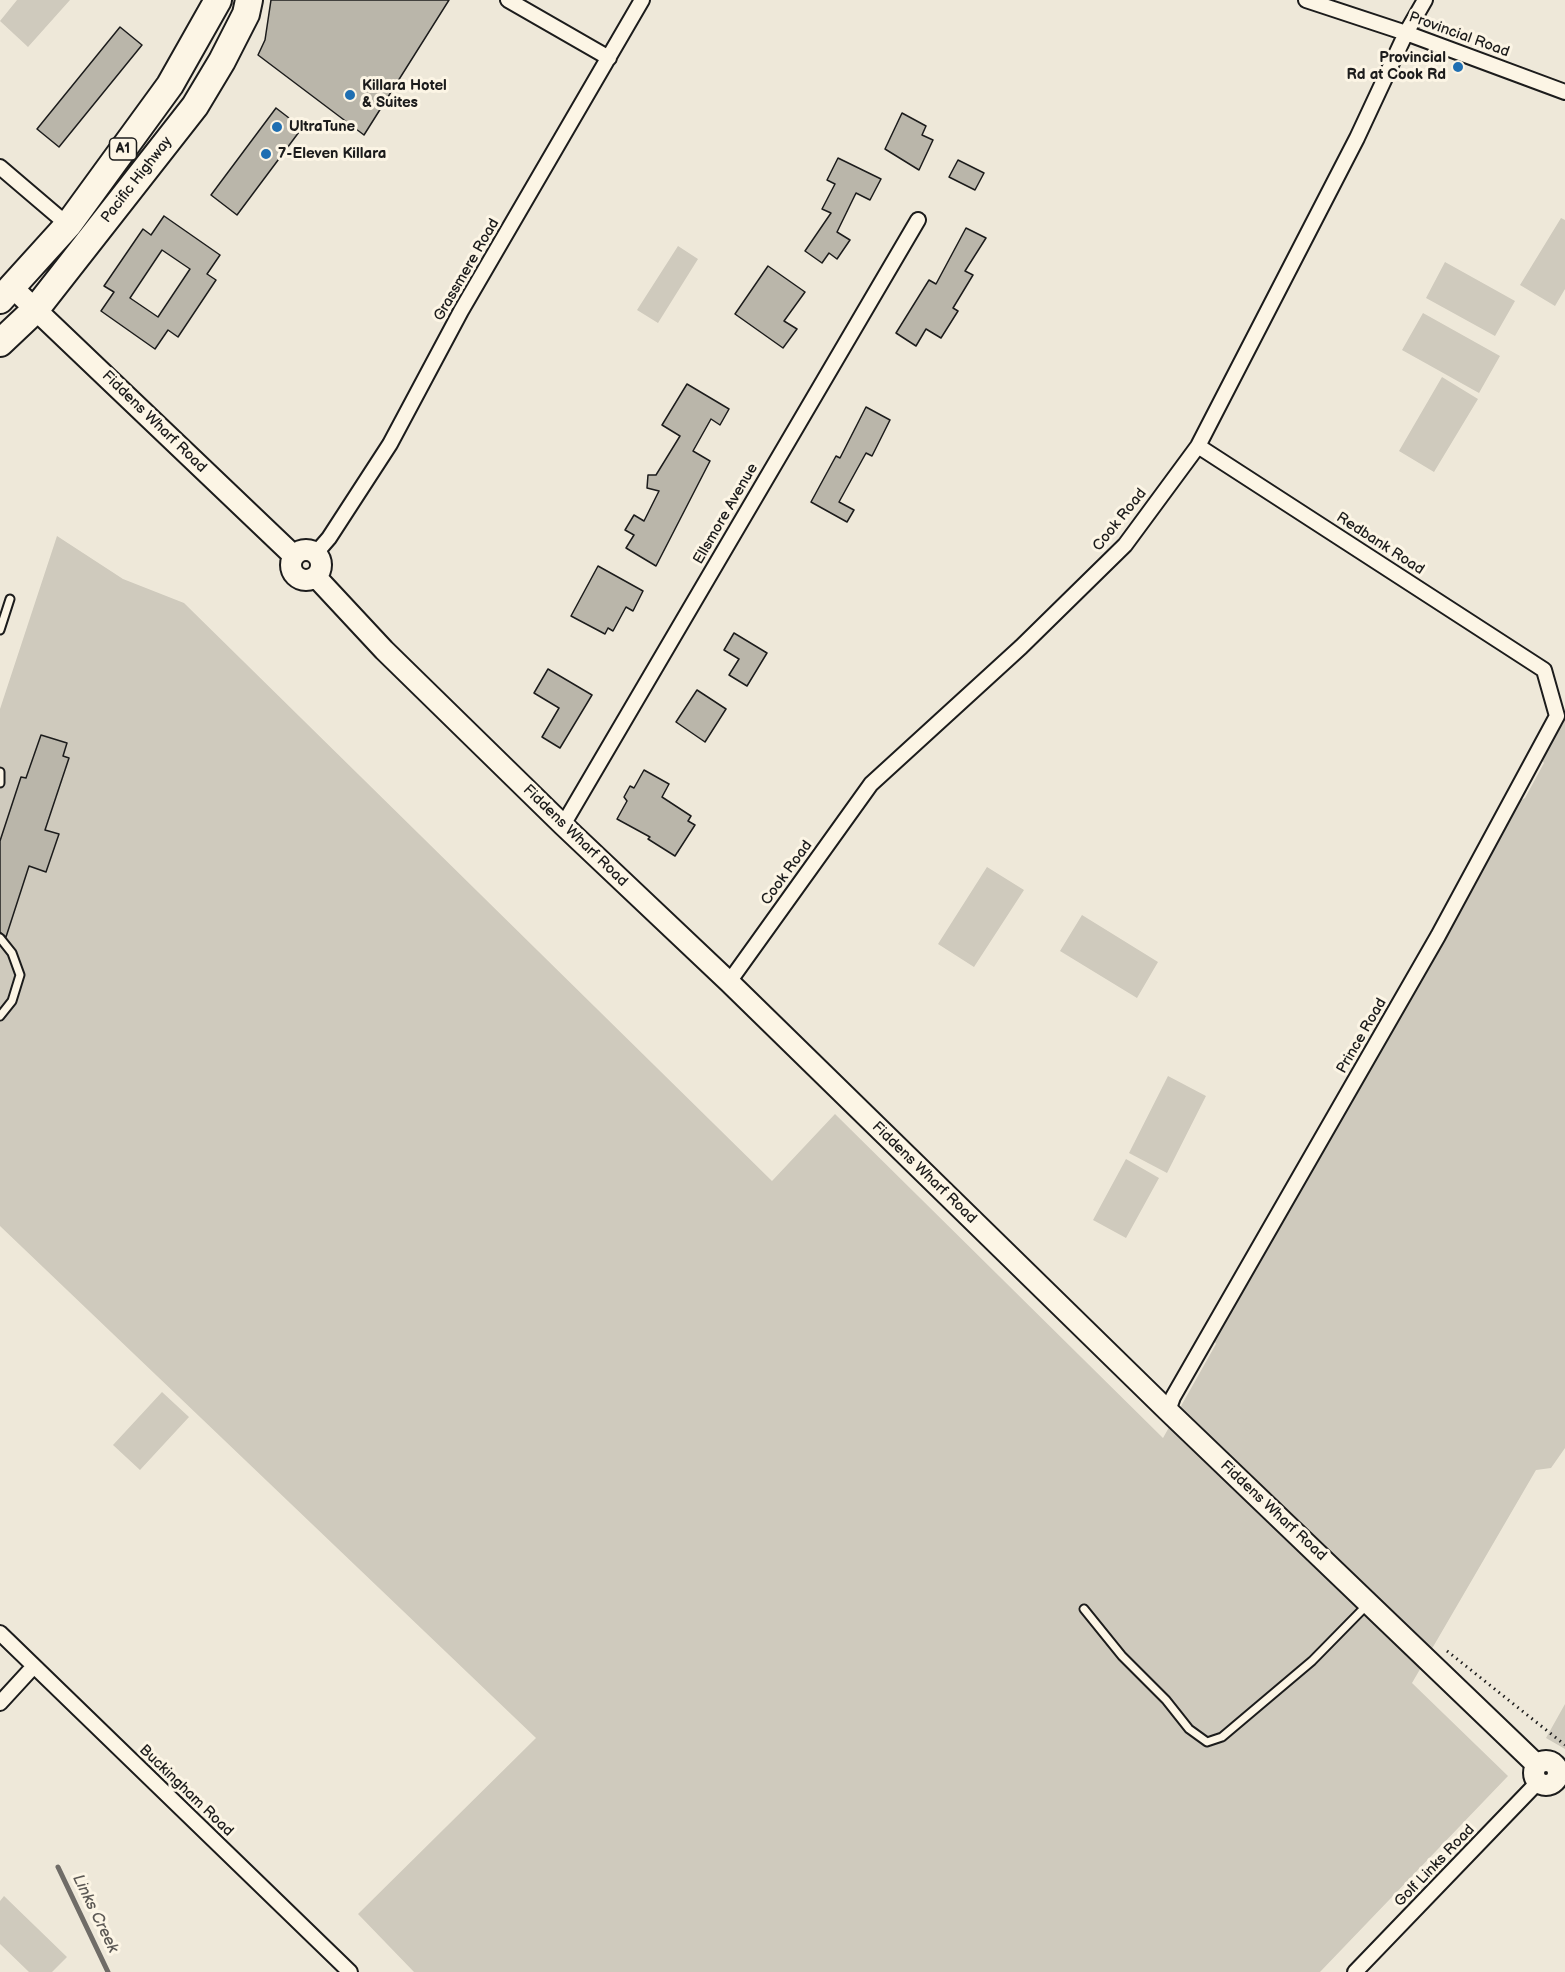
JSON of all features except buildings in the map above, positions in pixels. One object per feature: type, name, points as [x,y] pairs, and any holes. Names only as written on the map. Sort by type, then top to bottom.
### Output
[{"type":"highway","name":"Pacific Highway","points":[[7,294],[68,225],[170,85],[218,0]]},
{"type":"highway","name":"Pacific Highway","points":[[0,343],[36,309],[195,106],[246,14],[249,0]]},
{"type":"street","points":[[508,0],[609,58]]},
{"type":"street","name":"Grassmere Road","points":[[316,553],[336,528],[390,444],[461,311],[642,0]]},
{"type":"street","name":"Provincial Road","points":[[1306,0],[1406,33],[1565,92]]},
{"type":"street","name":"Cook Road","points":[[729,982],[871,784],[1021,647],[1125,545],[1198,446],[1357,138],[1406,33],[1425,0]]},
{"type":"street","points":[[0,167],[68,225]]},
{"type":"street","name":"Ellsmore Avenue","points":[[563,825],[918,220]]},
{"type":"street","name":"Fiddens Wharf Road","points":[[7,294],[36,309],[294,556]]},
{"type":"street","name":"Redbank Road","points":[[1198,446],[1544,670]]},
{"type":"street","points":[[304,550],[316,553],[322,565],[316,577],[306,581],[296,577],[291,567],[294,556],[304,550]]},
{"type":"street","name":"Fiddens Wharf Road","points":[[316,577],[384,650],[563,825],[729,982],[1168,1411],[1370,1602],[1549,1778]]},
{"type":"street","name":"Prince Road","points":[[1168,1411],[1173,1397],[1438,936],[1557,716],[1544,670]]},
{"type":"street","name":"Buckingham Road","points":[[0,1633],[350,1972]]},
{"type":"street","points":[[0,1703],[34,1665]]},
{"type":"street","name":"Golf Links Road","points":[[1355,1972],[1549,1778]]},
{"type":"lane","points":[[0,630],[10,599]]},
{"type":"lane","points":[[0,772],[0,783]]},
{"type":"lane","points":[[0,938],[12,953],[20,975],[12,1001],[0,1016]]},
{"type":"lane","points":[[1084,1609],[1122,1656],[1166,1700],[1189,1729],[1207,1742],[1222,1737],[1312,1661],[1370,1602]]},
{"type":"shaded area","points":[[17,0],[70,0],[28,47],[0,21]]},
{"type":"shaded area","points":[[1561,218],[1565,220],[1565,289],[1555,306],[1520,285]]},
{"type":"shaded area","points":[[678,246],[698,259],[658,323],[637,310]]},
{"type":"shaded area","points":[[1445,262],[1515,301],[1495,336],[1426,298]]},
{"type":"shaded area","points":[[1423,313],[1500,356],[1479,393],[1402,350]]},
{"type":"shaded area","points":[[1442,377],[1478,399],[1434,472],[1399,451]]},
{"type":"shaded area","points":[[57,536],[123,579],[184,603],[772,1181],[835,1114],[1163,1438],[1216,1344],[1213,1338],[1512,805],[1525,798],[1544,763],[1537,754],[1563,724],[1565,716],[1565,1448],[1551,1468],[1536,1470],[1412,1683],[1508,1776],[1320,1972],[414,1972],[358,1914],[536,1738],[0,1226],[0,709]]},
{"type":"shaded area","points":[[987,867],[1024,890],[974,967],[938,944]]},
{"type":"shaded area","points":[[1082,915],[1158,962],[1137,998],[1060,951]]},
{"type":"shaded area","points":[[1168,1076],[1206,1096],[1167,1173],[1129,1153]]},
{"type":"shaded area","points":[[1126,1159],[1159,1178],[1126,1238],[1093,1220]]},
{"type":"shaded area","points":[[162,1392],[189,1417],[140,1470],[113,1445]]},
{"type":"shaded area","points":[[1565,1704],[1565,1749],[1546,1738]]},
{"type":"shaded area","points":[[4,1896],[67,1957],[52,1972],[29,1972],[0,1944],[0,1901]]},
{"type":"waterway","name":"Links Creek","points":[[58,1867],[108,1972]]},
{"type":"place","name":"Provincial Rd at Cook Rd","points":[[1458,67]]},
{"type":"place","name":"Killara Hotel & Suites","points":[[350,95]]},
{"type":"place","name":"UltraTune","points":[[277,127]]},
{"type":"place","name":"7-Eleven Killara","points":[[266,154]]}]
